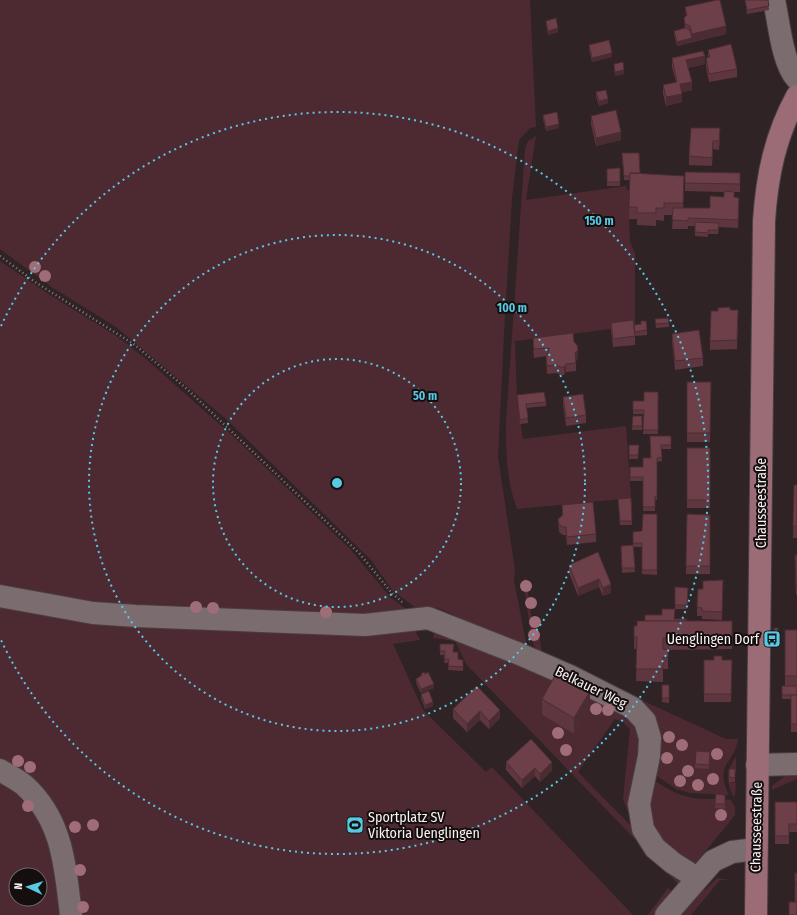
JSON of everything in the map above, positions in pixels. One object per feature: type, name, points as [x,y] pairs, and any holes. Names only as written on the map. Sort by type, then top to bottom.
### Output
[{"type":"main road","name":"Chausseestraße","points":[[756,915],[764,221],[766,194],[772,157],[783,126],[797,96]]},
{"type":"street","points":[[774,0],[786,59],[792,74],[797,79]]},
{"type":"street","points":[[0,596],[93,613],[136,616],[365,625],[428,618]]},
{"type":"street","name":"Belkauer Weg","points":[[428,618],[530,658],[633,708],[645,721],[650,738],[649,756],[639,804],[643,829],[655,848],[673,863],[697,878]]},
{"type":"street","points":[[757,765],[797,764]]},
{"type":"street","points":[[0,770],[22,784],[41,802],[56,832],[64,856],[71,915]]},
{"type":"street","points":[[666,915],[713,861],[732,852],[756,849]]},
{"type":"path","points":[[0,256],[35,282],[135,345],[188,389],[359,553],[391,592],[411,609],[428,618]]},
{"type":"shaded area","points":[[0,0],[530,0],[536,127],[530,128],[519,140],[512,198],[498,457],[515,570],[514,580],[527,648],[481,631],[458,617],[442,610],[433,607],[416,608],[393,591],[371,560],[225,418],[116,327],[53,288],[0,249]]},
{"type":"shaded area","points":[[536,136],[526,200],[626,186],[627,190],[630,190],[630,242],[635,253],[635,326],[515,341],[517,400],[523,439],[626,426],[631,498],[517,509],[513,498],[507,466],[506,422],[525,149],[528,141]]},
{"type":"shaded area","points":[[0,261],[50,295],[118,337],[146,359],[236,439],[351,550],[391,598],[413,614],[411,618],[182,614],[0,592]]},
{"type":"shaded area","points":[[526,577],[532,622],[539,633],[542,654],[726,739],[738,739],[733,754],[726,764],[723,776],[729,795],[690,793],[676,789],[651,772],[658,738],[538,653],[532,641],[523,581]]},
{"type":"shaded area","points":[[0,602],[413,626],[420,640],[393,644],[423,710],[486,772],[492,767],[633,915],[75,915],[70,862],[0,765]]},
{"type":"shaded area","points":[[435,630],[572,684],[542,715],[574,734],[577,686],[642,723],[637,820],[627,810],[623,799],[630,729],[623,722],[615,719],[578,772],[684,877],[678,884],[467,665],[455,641],[433,638]]},
{"type":"shaded area","points":[[736,757],[736,773],[729,773],[730,782],[736,783],[735,796],[733,796],[729,785],[728,776],[730,767]]},
{"type":"shaded area","points":[[797,772],[797,779],[772,790],[772,786],[786,775]]},
{"type":"shaded area","points":[[0,775],[43,811],[68,915],[0,915]]},
{"type":"shaded area","points":[[650,778],[681,795],[698,799],[731,800],[735,807],[735,815],[695,864],[658,842],[649,816]]},
{"type":"shaded area","points":[[717,878],[729,880],[720,880],[691,915],[677,915],[700,887],[705,890]]},
{"type":"shaded area","points":[[668,888],[673,892],[654,915],[648,915]]},
{"type":"building","points":[[720,0],[726,26],[692,34],[690,26],[685,24],[684,18],[687,15],[685,7]]},
{"type":"building","points":[[745,0],[768,0],[769,6],[747,10]]},
{"type":"building","points":[[556,18],[558,28],[548,31],[546,21]]},
{"type":"building","points":[[685,28],[690,30],[692,38],[677,42],[674,31]]},
{"type":"building","points":[[609,40],[612,53],[592,58],[589,45]]},
{"type":"building","points":[[731,44],[737,69],[709,74],[706,58],[710,57],[708,50]]},
{"type":"building","points":[[703,51],[705,56],[686,60],[692,82],[680,84],[682,94],[666,97],[663,85],[677,82],[672,58]]},
{"type":"building","points":[[623,62],[624,70],[615,72],[614,64]]},
{"type":"building","points":[[606,90],[608,99],[599,101],[596,92]]},
{"type":"building","points":[[616,110],[621,132],[596,138],[591,116]]},
{"type":"building","points":[[557,112],[559,124],[546,127],[543,115]]},
{"type":"building","points":[[691,128],[720,128],[719,141],[713,141],[712,158],[689,156]]},
{"type":"building","points":[[622,153],[639,153],[640,173],[630,173],[630,176],[624,176]]},
{"type":"building","points":[[620,168],[620,182],[607,182],[607,169]]},
{"type":"building","points":[[685,172],[740,173],[740,184],[685,183]]},
{"type":"building","points":[[630,173],[684,176],[683,203],[664,203],[664,208],[656,208],[656,213],[637,213],[637,207],[629,207]]},
{"type":"building","points":[[724,191],[734,192],[734,197],[739,198],[738,220],[688,218],[688,221],[672,220],[673,208],[710,208],[710,196],[724,197]]},
{"type":"building","points":[[695,222],[719,223],[718,230],[708,230],[708,233],[695,232]]},
{"type":"building","points":[[730,307],[730,310],[738,310],[737,340],[710,341],[711,311],[718,311],[718,308]]},
{"type":"building","points":[[668,318],[669,323],[656,324],[655,319]]},
{"type":"building","points":[[633,320],[635,336],[613,339],[611,323]]},
{"type":"building","points":[[641,321],[646,321],[647,330],[635,332],[634,325],[641,324]]},
{"type":"building","points":[[699,330],[703,358],[675,361],[672,334]]},
{"type":"building","points":[[573,333],[574,342],[577,345],[578,350],[575,353],[576,363],[566,364],[564,367],[557,365],[547,366],[546,356],[549,348],[534,349],[533,338]]},
{"type":"building","points":[[687,382],[711,382],[710,433],[687,433]]},
{"type":"building","points":[[544,392],[546,402],[526,404],[528,418],[520,420],[517,395]]},
{"type":"building","points":[[644,392],[658,392],[658,430],[643,430],[644,410],[633,410],[633,401],[644,401]]},
{"type":"building","points":[[583,394],[586,415],[566,418],[563,397]]},
{"type":"building","points":[[633,416],[642,416],[642,426],[632,426]]},
{"type":"building","points":[[650,436],[671,436],[671,445],[661,445],[662,457],[657,458],[657,496],[655,496],[655,507],[643,507],[643,477],[630,477],[630,467],[643,467],[643,458],[651,458]]},
{"type":"building","points":[[629,445],[639,445],[638,455],[629,455]]},
{"type":"building","points":[[687,448],[710,448],[710,500],[687,500]]},
{"type":"building","points":[[794,485],[797,485],[797,526],[793,526]]},
{"type":"building","points":[[631,498],[632,521],[620,521],[618,499]]},
{"type":"building","points":[[593,502],[596,534],[567,537],[566,527],[559,524],[558,519],[563,515],[562,505]]},
{"type":"building","points":[[643,514],[657,514],[657,570],[642,570],[642,543],[633,543],[633,532],[642,531]]},
{"type":"building","points":[[687,514],[710,515],[710,566],[686,566]]},
{"type":"building","points":[[633,545],[635,568],[622,568],[621,546]]},
{"type":"building","points":[[598,552],[611,584],[603,588],[599,579],[578,588],[569,565]]},
{"type":"building","points":[[795,555],[797,555],[797,587],[796,587]]},
{"type":"building","points":[[723,580],[722,612],[702,611],[702,608],[697,607],[698,589],[703,589],[703,581]]},
{"type":"building","points":[[675,587],[688,588],[687,605],[675,605]]},
{"type":"building","points":[[662,609],[675,609],[674,619],[687,619],[686,621],[645,621],[645,615],[662,615]]},
{"type":"building","points":[[637,621],[732,621],[732,637],[663,638],[663,649],[668,650],[668,657],[663,657],[663,669],[636,669],[637,637],[634,637],[634,626],[637,626]]},
{"type":"building","points":[[774,628],[778,628],[778,635],[774,635]]},
{"type":"building","points":[[785,630],[797,630],[797,676],[785,676]]},
{"type":"building","points":[[440,644],[454,644],[453,652],[458,652],[458,659],[463,660],[463,667],[448,666],[449,659],[444,659],[445,651],[440,651]]},
{"type":"building","points":[[714,656],[722,656],[722,660],[732,660],[731,694],[704,694],[704,660],[714,660]]},
{"type":"building","points":[[424,672],[425,674],[428,672],[434,684],[421,689],[416,679]]},
{"type":"building","points":[[557,672],[590,691],[574,718],[542,699]]},
{"type":"building","points":[[662,685],[669,685],[669,698],[662,698]]},
{"type":"building","points":[[477,686],[500,710],[489,721],[480,711],[467,724],[453,709]]},
{"type":"building","points":[[782,686],[797,686],[797,695],[782,695]]},
{"type":"building","points":[[429,691],[433,702],[425,705],[421,694]]},
{"type":"building","points":[[791,695],[797,695],[797,724],[791,724]]},
{"type":"building","points":[[531,739],[552,762],[540,774],[535,768],[522,780],[506,762]]},
{"type":"building","points":[[696,751],[710,752],[709,765],[695,764]]},
{"type":"building","points":[[729,769],[735,769],[735,778],[729,777]]},
{"type":"building","points":[[716,794],[725,795],[725,804],[715,804]]},
{"type":"building","points":[[775,802],[797,802],[797,824],[789,824],[789,836],[775,836]]},
{"type":"building","points":[[795,873],[797,873],[797,882],[795,882]]},
{"type":"building","points":[[795,885],[797,885],[797,902],[795,902]]},
{"type":"building","points":[[789,902],[797,902],[797,915],[789,915]]},
{"type":"place","name":"Uenglingen Dorf","points":[[772,639]]},
{"type":"place","name":"Sportplatz SV Viktoria Uenglingen","points":[[355,825]]}]
